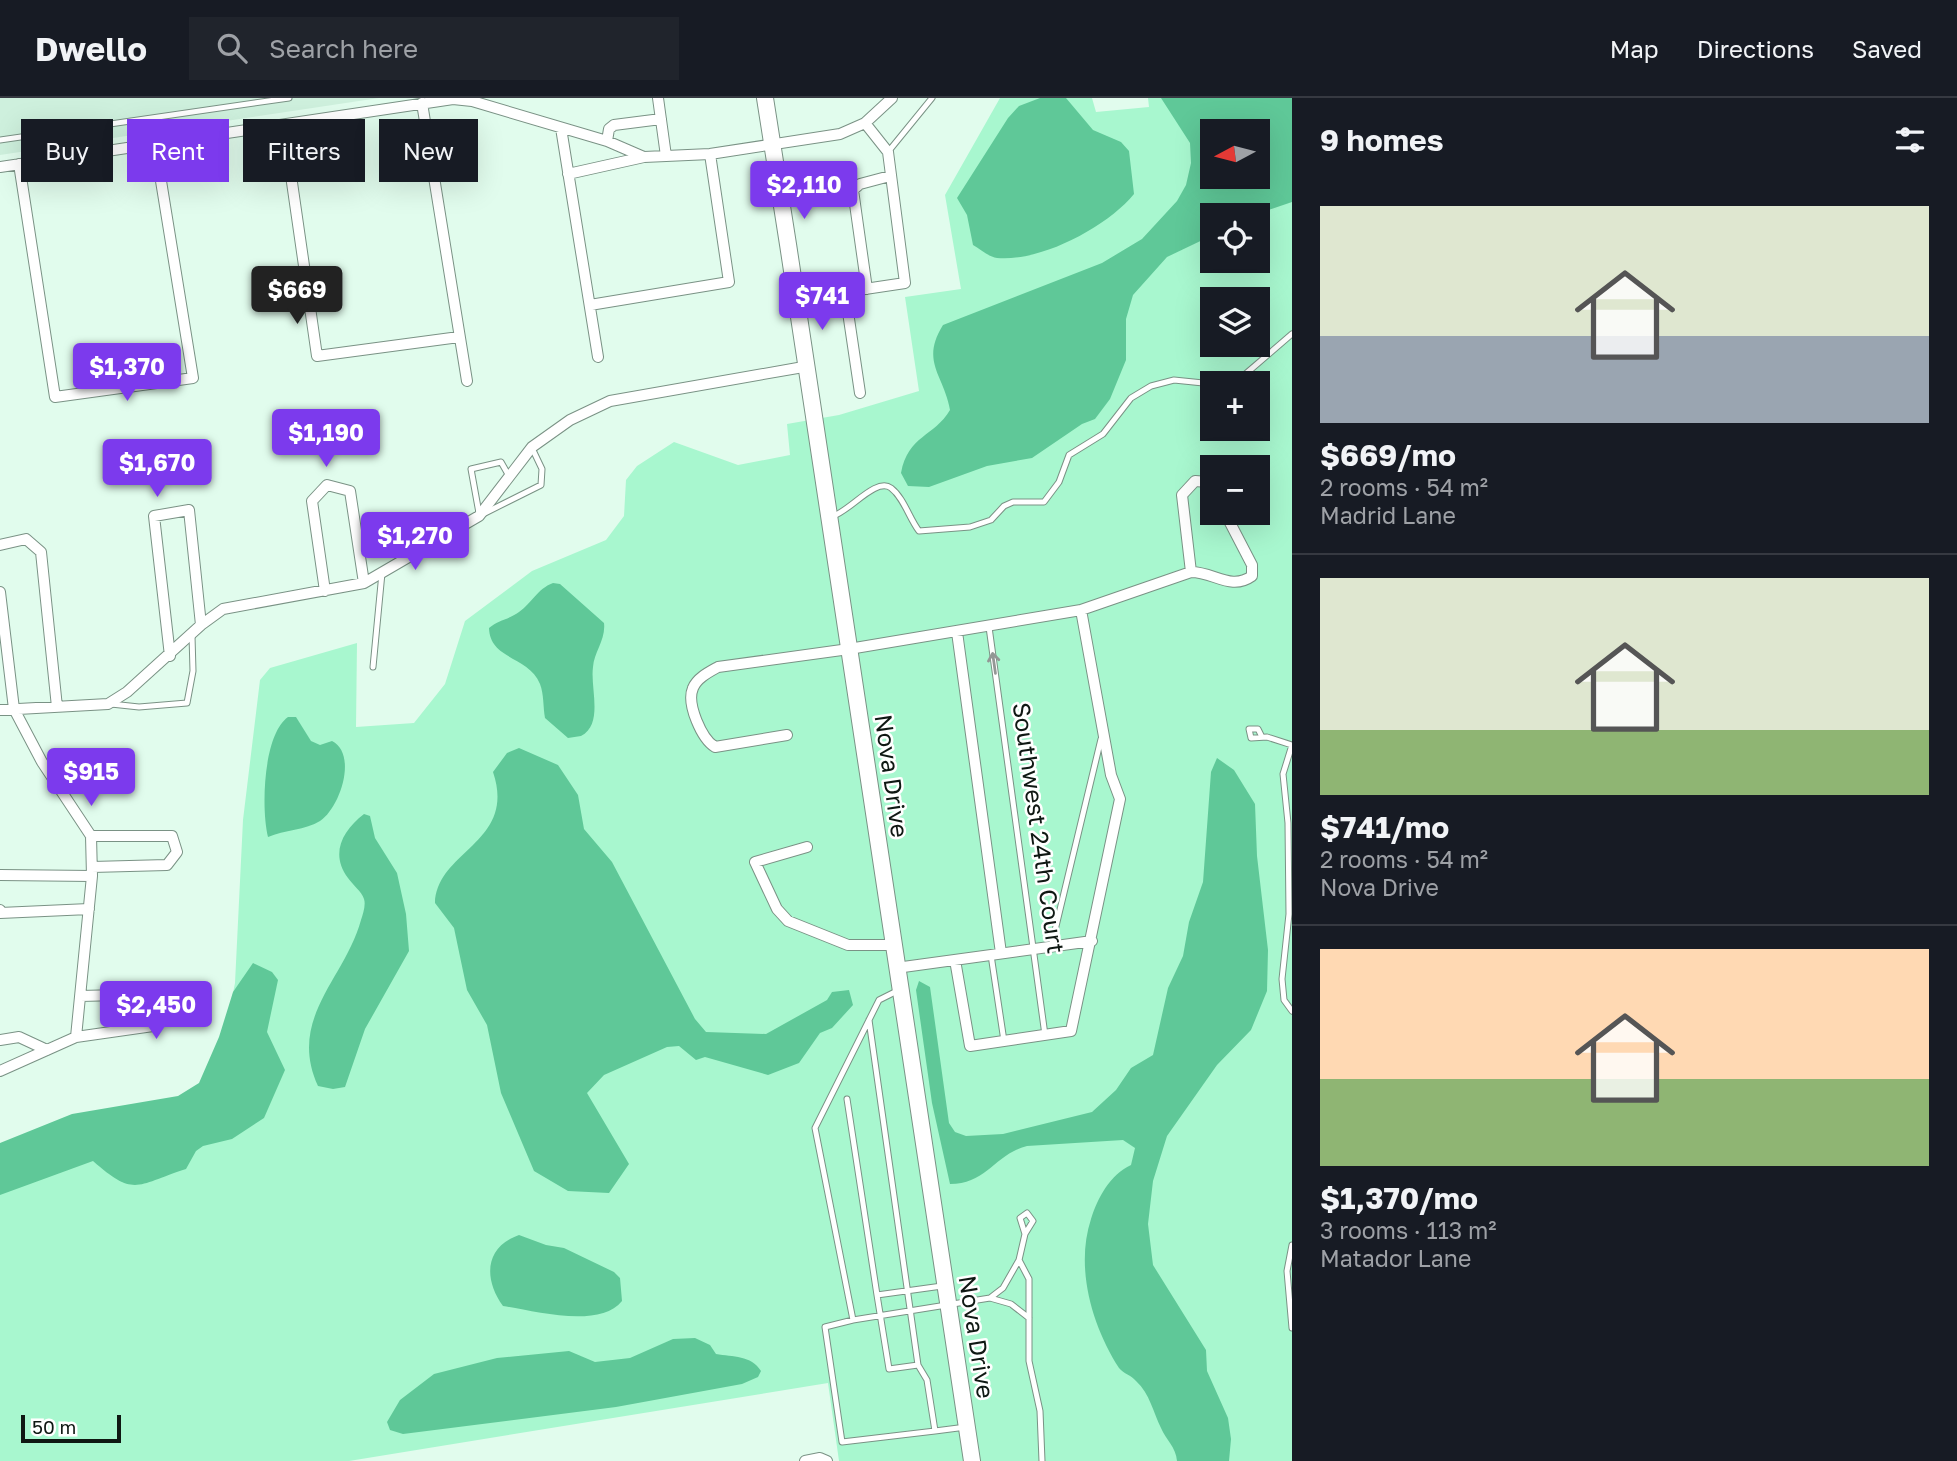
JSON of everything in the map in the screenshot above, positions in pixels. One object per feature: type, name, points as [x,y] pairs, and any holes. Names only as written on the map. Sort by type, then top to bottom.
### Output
[{"type":"street","points":[[658,98],[666,156]]},
{"type":"street","name":"Nova Drive","points":[[765,98],[810,366],[896,968],[972,1461]]},
{"type":"street","points":[[330,119],[453,99],[472,102],[607,141],[644,157]]},
{"type":"street","points":[[568,174],[644,157],[710,154],[840,134],[865,122],[887,100]]},
{"type":"street","points":[[422,103],[467,380]]},
{"type":"street","points":[[607,141],[609,130],[614,125],[661,119]]},
{"type":"street","points":[[860,393],[845,292],[905,283],[888,152],[865,122]]},
{"type":"street","points":[[561,128],[598,357]]},
{"type":"street","points":[[0,167],[127,148]]},
{"type":"street","points":[[590,305],[729,282],[710,154]]},
{"type":"street","points":[[19,164],[55,397],[193,378],[162,182]]},
{"type":"street","points":[[867,289],[853,190],[860,184],[890,176]]},
{"type":"street","points":[[292,182],[317,356],[459,337]]},
{"type":"street","points":[[0,710],[108,704],[127,692],[170,656],[201,625],[223,610],[364,583],[479,516],[532,447],[570,420],[610,401],[810,366]]},
{"type":"street","points":[[1191,572],[1190,543],[1182,495],[1195,481],[1200,481]]},
{"type":"street","points":[[325,591],[312,501],[327,485],[349,491],[364,583]]},
{"type":"street","points":[[170,656],[154,516],[189,510],[201,625]]},
{"type":"street","points":[[787,735],[715,747],[706,742],[692,707],[692,688],[705,673],[718,667],[849,649],[1082,610],[1191,572],[1202,572],[1228,583],[1245,581],[1252,576],[1252,565],[1231,525]]},
{"type":"street","points":[[0,545],[26,539],[41,552],[57,708]]},
{"type":"street","points":[[0,592],[14,709],[42,762],[91,836],[92,871],[76,1037]]},
{"type":"street","points":[[955,960],[970,1046],[1071,1031],[1120,799],[1111,775],[1082,610]]},
{"type":"street","points":[[957,632],[996,954]]},
{"type":"street","points":[[0,875],[167,865],[177,852],[172,836],[91,836]]},
{"type":"street","points":[[807,847],[755,862],[776,909],[788,921],[848,945],[893,944]]},
{"type":"street","points":[[0,910],[0,913],[89,909]]},
{"type":"street","points":[[896,968],[1092,941]]},
{"type":"street","points":[[0,1071],[76,1037],[153,1026],[159,994],[80,996]]},
{"type":"street","points":[[0,1040],[19,1037],[47,1050]]},
{"type":"street","points":[[805,1461],[820,1458],[827,1461]]},
{"type":"lane","points":[[0,140],[289,98]]},
{"type":"lane","points":[[888,152],[932,98]]},
{"type":"lane","points":[[1249,371],[1292,334]]},
{"type":"lane","points":[[830,517],[845,513],[876,486],[883,485],[890,487],[901,500],[919,531],[983,524],[1013,502],[1044,502],[1059,482],[1069,456],[1102,434],[1131,398],[1151,386],[1174,380],[1200,383]]},
{"type":"lane","points":[[509,476],[501,462],[471,470],[479,516],[541,485],[542,469],[532,447]]},
{"type":"lane","points":[[373,667],[382,573]]},
{"type":"lane","name":"Southwest 24th Court","points":[[989,627],[1045,1035]]},
{"type":"lane","points":[[108,704],[139,707],[187,703],[193,671],[192,634]]},
{"type":"lane","points":[[1051,947],[1103,730]]},
{"type":"lane","points":[[1262,737],[1292,745],[1283,774],[1288,823],[1289,914],[1282,979],[1284,1000],[1292,1011]]},
{"type":"lane","points":[[996,954],[1004,1041]]},
{"type":"lane","points":[[853,1320],[815,1128],[879,1000],[900,990]]},
{"type":"lane","points":[[869,1020],[918,1364],[927,1380],[935,1431]]},
{"type":"lane","points":[[847,1099],[889,1369],[918,1364]]},
{"type":"lane","points":[[990,1298],[1003,1288],[1019,1259],[1025,1234]]},
{"type":"lane","points":[[1292,1245],[1287,1271],[1292,1328]]},
{"type":"lane","points":[[1019,1259],[1029,1279],[1029,1361],[1041,1411],[1042,1461]]},
{"type":"lane","points":[[877,1295],[945,1285]]},
{"type":"lane","points":[[966,1427],[842,1442],[825,1327],[947,1303],[990,1298],[1011,1304],[1029,1318]]},
{"type":"shaded area","points":[[0,98],[379,98],[229,121],[127,119],[127,136],[113,138],[113,119],[21,119],[21,152],[0,155]]},
{"type":"shaded area","points":[[1000,98],[1092,98],[1096,112],[1149,107],[1148,98],[1292,98],[1292,1461],[839,1461],[828,1383],[349,1461],[0,1461],[0,1164],[229,1099],[217,1073],[235,983],[243,820],[260,680],[270,668],[357,643],[356,727],[414,723],[445,684],[465,621],[532,571],[606,540],[624,516],[626,480],[637,466],[674,442],[738,465],[790,455],[787,424],[839,415],[919,391],[905,297],[961,289],[945,195]]},
{"type":"shaded area","points":[[1040,98],[1066,98],[1093,130],[1121,142],[1129,151],[1134,194],[1107,218],[1072,240],[1033,254],[997,258],[973,245],[967,215],[957,198],[1008,118],[1019,106]]},
{"type":"shaded area","points":[[1161,98],[1292,98],[1292,202],[1270,210],[1270,203],[1200,203],[1200,241],[1167,257],[1133,295],[1126,319],[1126,360],[1110,399],[1095,419],[1082,424],[1032,458],[987,466],[929,487],[908,486],[901,473],[904,460],[915,443],[937,426],[950,410],[934,359],[936,338],[943,325],[1102,263],[1142,239],[1177,201],[1186,185],[1191,163],[1190,143]]},
{"type":"shaded area","points":[[553,583],[560,584],[604,623],[593,667],[595,705],[592,723],[581,736],[568,738],[545,718],[541,688],[535,675],[496,646],[489,628],[519,612]]},
{"type":"shaded area","points":[[288,717],[296,717],[311,741],[320,745],[332,741],[340,748],[344,757],[343,781],[334,805],[320,821],[268,837],[265,791],[269,755],[273,739]]},
{"type":"shaded area","points":[[519,748],[558,765],[578,795],[584,829],[612,862],[695,1019],[706,1032],[766,1034],[827,1000],[832,992],[849,990],[853,1005],[832,1028],[820,1033],[799,1063],[768,1075],[705,1057],[696,1060],[679,1046],[667,1047],[604,1075],[587,1093],[629,1164],[609,1193],[568,1191],[534,1171],[501,1093],[487,1025],[467,990],[454,928],[435,903],[439,885],[448,870],[486,831],[494,815],[497,796],[493,772],[507,753]]},
{"type":"shaded area","points":[[1217,758],[1234,770],[1255,804],[1257,856],[1268,950],[1267,991],[1251,1030],[1217,1065],[1167,1136],[1153,1181],[1148,1224],[1153,1265],[1206,1350],[1207,1371],[1228,1418],[1231,1439],[1229,1461],[1177,1461],[1145,1392],[1119,1368],[1109,1352],[1094,1315],[1086,1277],[1087,1238],[1094,1211],[1111,1181],[1131,1165],[1135,1148],[1123,1140],[1027,1146],[1007,1155],[973,1179],[950,1184],[932,1103],[916,990],[919,981],[930,987],[949,1123],[955,1132],[966,1136],[1003,1134],[1092,1112],[1116,1090],[1131,1068],[1153,1055],[1168,988],[1183,956],[1189,922],[1203,882],[1211,772]]},
{"type":"shaded area","points":[[364,814],[370,816],[375,838],[397,873],[406,914],[409,951],[365,1029],[345,1087],[333,1089],[318,1086],[310,1062],[309,1040],[314,1019],[353,941],[365,904],[343,869],[339,852],[345,835]]},
{"type":"shaded area","points":[[253,963],[272,972],[278,980],[267,1032],[285,1070],[264,1118],[232,1139],[203,1146],[196,1151],[186,1169],[146,1183],[136,1185],[118,1180],[93,1161],[0,1195],[0,1143],[72,1114],[178,1096],[199,1083],[219,1037],[233,992]]},
{"type":"shaded area","points":[[519,1235],[546,1245],[564,1248],[614,1272],[620,1278],[622,1301],[612,1309],[583,1316],[548,1314],[503,1306],[492,1285],[491,1264],[499,1247]]},
{"type":"shaded area","points":[[695,1338],[710,1345],[716,1354],[752,1362],[761,1371],[758,1377],[742,1384],[616,1407],[403,1434],[390,1430],[387,1422],[400,1400],[434,1374],[497,1358],[569,1351],[595,1362],[630,1358],[673,1339]]}]
